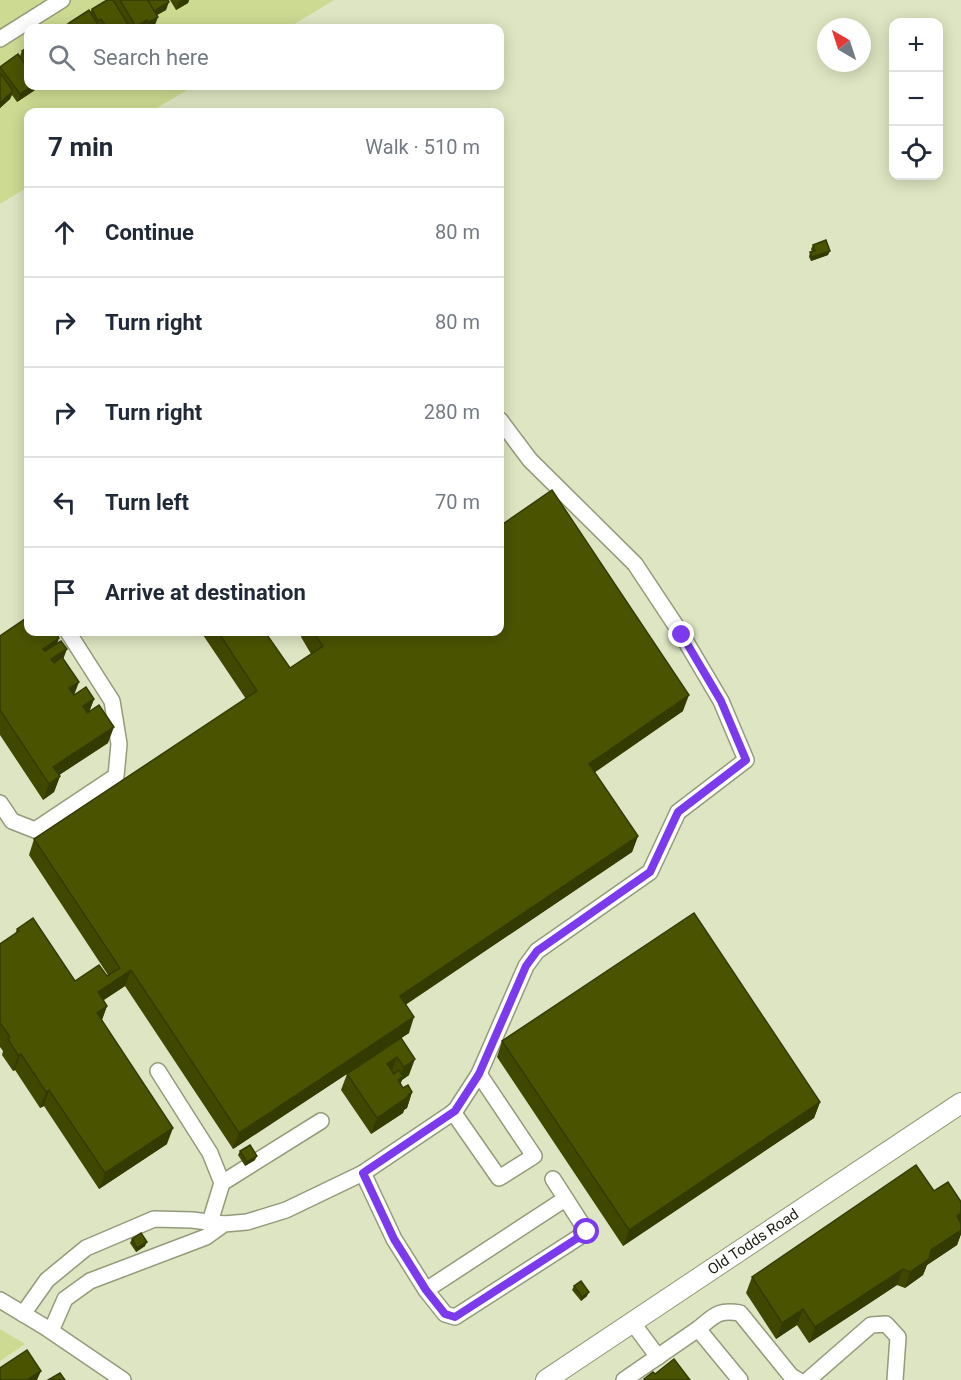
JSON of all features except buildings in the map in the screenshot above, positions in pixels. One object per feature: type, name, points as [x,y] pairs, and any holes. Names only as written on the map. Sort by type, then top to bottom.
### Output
[{"type":"main road","name":"Old Todds Road","points":[[546,1380],[961,1103]]},
{"type":"street","points":[[0,39],[62,0]]},
{"type":"street","points":[[23,1314],[47,1280],[86,1248],[154,1219],[217,1223],[247,1222],[285,1210],[363,1173],[453,1112],[479,1074],[526,966],[537,951],[650,872],[678,812],[746,760],[721,701],[682,635],[635,564],[530,460],[504,425]]},
{"type":"street","points":[[0,803],[12,821],[36,830],[116,776],[119,744],[112,701],[71,636]]},
{"type":"street","points":[[51,1331],[65,1299],[79,1288],[90,1281],[206,1237],[217,1223],[222,1183],[210,1153],[158,1071]]},
{"type":"street","points":[[453,1112],[500,1178],[534,1156],[479,1074]]},
{"type":"street","points":[[222,1183],[321,1122]]},
{"type":"street","points":[[363,1173],[394,1239],[426,1290],[445,1314],[455,1317],[587,1232],[553,1179]]},
{"type":"street","points":[[426,1290],[565,1199]]},
{"type":"street","points":[[58,1270],[79,1288]]},
{"type":"street","points":[[0,1300],[51,1331],[123,1380]]},
{"type":"street","points":[[624,1380],[665,1357],[720,1312],[728,1311],[740,1313],[791,1376],[798,1380]]},
{"type":"street","points":[[632,1322],[665,1357]]},
{"type":"street","points":[[808,1380],[871,1325],[886,1324],[898,1337],[895,1380]]},
{"type":"street","points":[[698,1329],[740,1380]]},
{"type":"green space","points":[[0,0],[334,0],[295,24],[24,24],[24,90],[187,90],[157,108],[24,108],[24,189],[0,204]]},
{"type":"green space","points":[[0,1329],[25,1344],[0,1361]]},
{"type":"route","points":[[587,1232],[455,1317],[445,1314],[426,1290],[394,1239],[363,1173],[455,1111],[479,1074],[526,966],[537,951],[650,872],[678,812],[746,760],[721,701],[682,635]]}]
